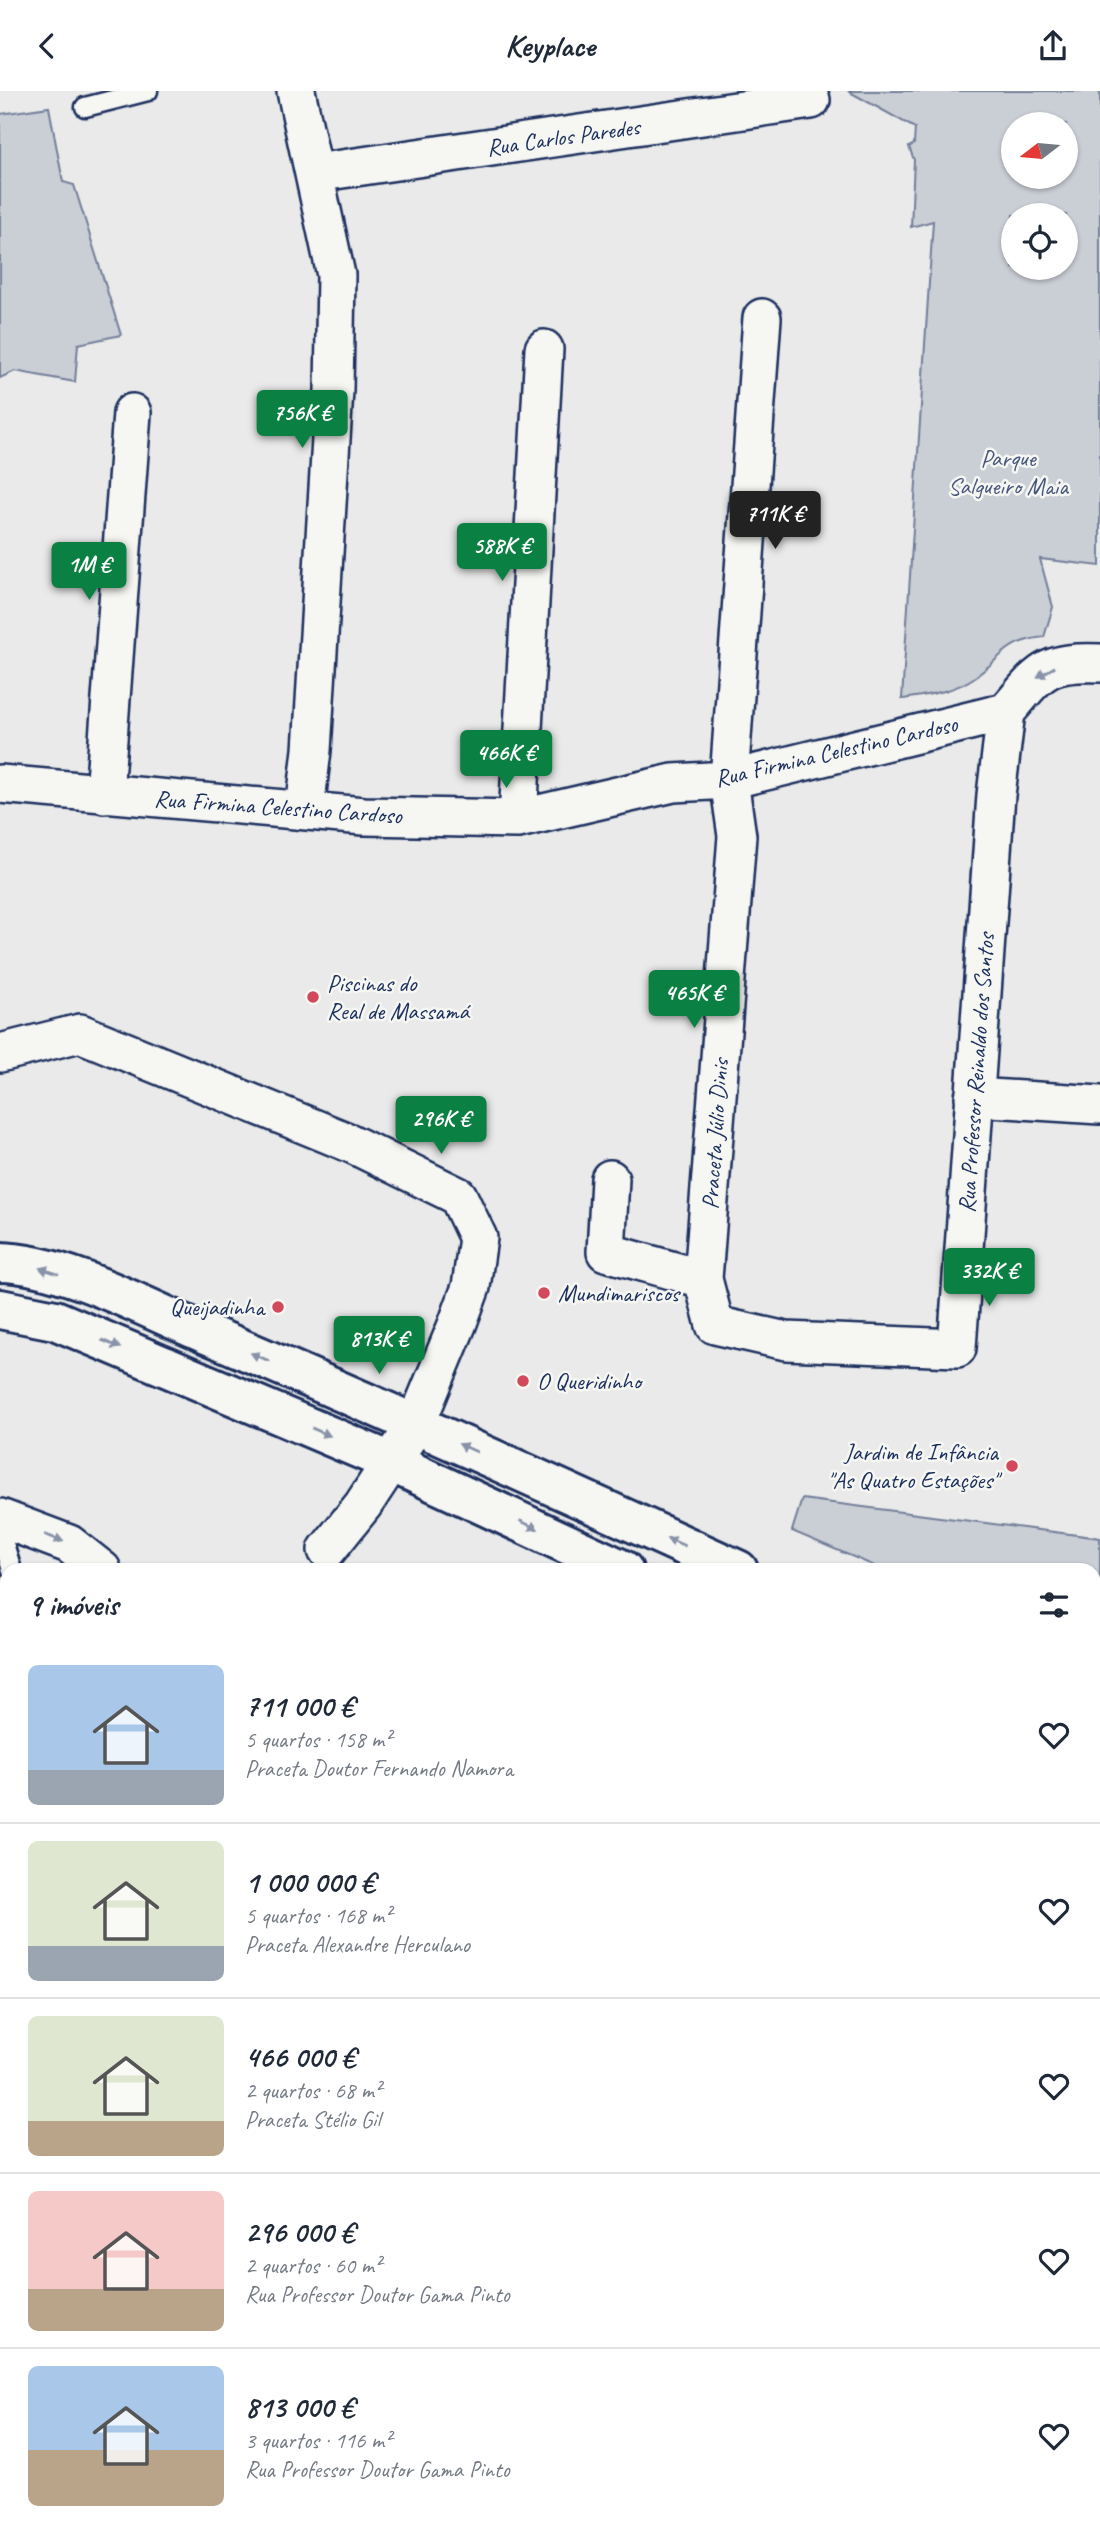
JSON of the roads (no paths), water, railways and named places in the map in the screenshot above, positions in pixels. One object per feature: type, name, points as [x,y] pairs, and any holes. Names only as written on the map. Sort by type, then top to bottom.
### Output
[{"type":"street","points":[[296,91],[336,275],[334,390],[306,810]]},
{"type":"street","name":"Rua Carlos Paredes","points":[[315,173],[811,100]]},
{"type":"street","name":"Praceta Júlio Dinis","points":[[704,1279],[737,836],[729,780],[762,318]]},
{"type":"street","points":[[519,820],[544,349]]},
{"type":"street","points":[[104,794],[132,413]]},
{"type":"street","points":[[1006,712],[1038,675],[1064,662],[1100,663]]},
{"type":"street","name":"Rua Firmina Celestino Cardoso","points":[[0,784],[364,816],[519,820],[673,783],[729,780],[1006,712]]},
{"type":"street","name":"Rua Professor Reinaldo dos Santos","points":[[704,1279],[715,1325],[786,1341],[957,1348],[996,795],[1006,712]]},
{"type":"street","points":[[0,1053],[80,1033],[350,1143],[458,1196],[478,1238],[471,1287],[416,1424],[327,1550]]},
{"type":"street","points":[[974,1097],[1100,1105]]},
{"type":"street","points":[[610,1179],[606,1252],[704,1279]]},
{"type":"street","points":[[0,1262],[22,1262],[81,1281],[416,1424],[723,1563]]},
{"type":"street","points":[[0,1309],[55,1320],[391,1462],[608,1563]]},
{"type":"street","points":[[0,1518],[69,1544],[93,1563]]},
{"type":"lane","points":[[85,107],[148,91]]},
{"type":"lane","points":[[0,1531],[10,1563]]},
{"type":"place","name":"Piscinas do Real de Massamá","points":[[313,997]]},
{"type":"place","name":"Mundimariscos","points":[[544,1293]]},
{"type":"place","name":"Queijadinha","points":[[278,1307]]},
{"type":"place","name":"O Queridinho","points":[[523,1381]]},
{"type":"place","name":"Jardim de Infância \"As Quatro Estações\"","points":[[1012,1466]]},
{"type":"park label","name":"Parque Salgueiro Maia","points":[[1008,472]]}]
